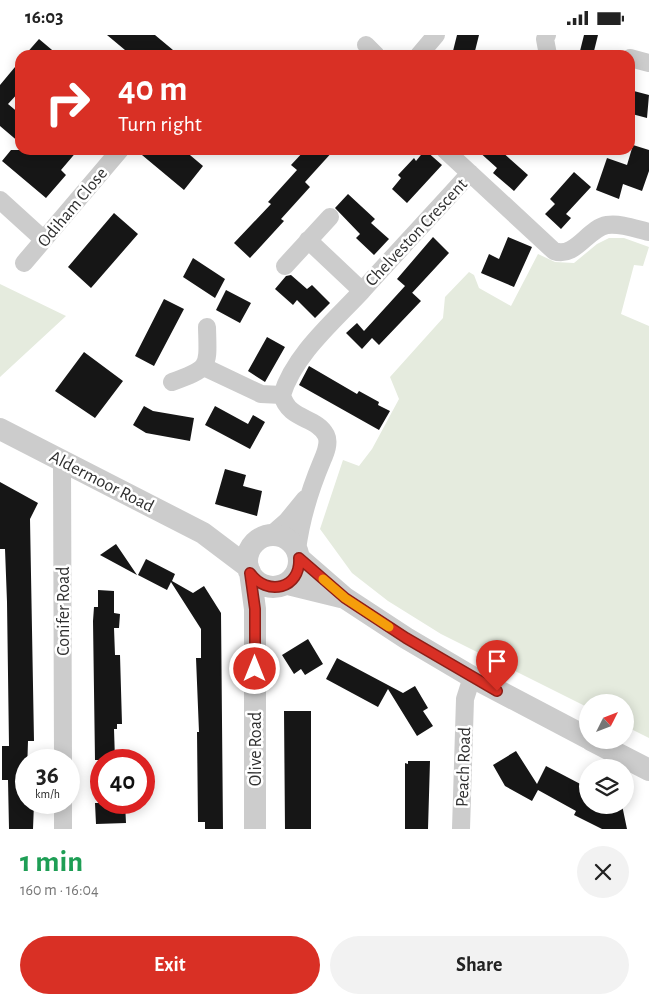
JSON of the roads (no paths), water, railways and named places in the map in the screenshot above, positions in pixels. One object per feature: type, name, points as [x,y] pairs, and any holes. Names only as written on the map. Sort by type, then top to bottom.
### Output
[{"type":"street","points":[[423,50],[436,35]]},
{"type":"street","points":[[635,59],[649,63]]},
{"type":"street","name":"Odiham Close","points":[[24,263],[116,155]]},
{"type":"street","name":"Chelveston Crescent","points":[[450,155],[547,245],[559,253],[573,249],[592,231],[609,224],[649,233]]},
{"type":"street","name":"Chelveston Crescent","points":[[282,395],[292,373],[304,356],[470,173]]},
{"type":"street","points":[[0,200],[44,240]]},
{"type":"street","points":[[285,266],[330,217]]},
{"type":"street","name":"Chelveston Crescent","points":[[308,240],[362,291]]},
{"type":"street","points":[[172,382],[196,373],[204,367],[207,358],[208,327]]},
{"type":"street","points":[[204,367],[261,394],[282,395],[287,408],[322,430],[328,442],[307,497],[296,575],[255,609]]},
{"type":"street","name":"Aldermoor Road","points":[[0,429],[204,533],[249,570]]},
{"type":"street","name":"Conifer Road","points":[[62,461],[63,749]]},
{"type":"street","points":[[307,497],[286,521],[250,550],[249,570],[262,585],[283,585],[345,598]]},
{"type":"street","name":"Aldermoor Road","points":[[204,533],[239,538],[267,536]]},
{"type":"street","points":[[267,536],[286,539],[298,554],[345,598],[472,677],[579,734]]},
{"type":"street","name":"Olive Road","points":[[249,570],[255,609],[255,829]]},
{"type":"street","name":"Peach Road","points":[[461,829],[465,699],[472,677]]},
{"type":"street","points":[[608,749],[649,770]]},
{"type":"street","points":[[63,814],[64,829]]}]
